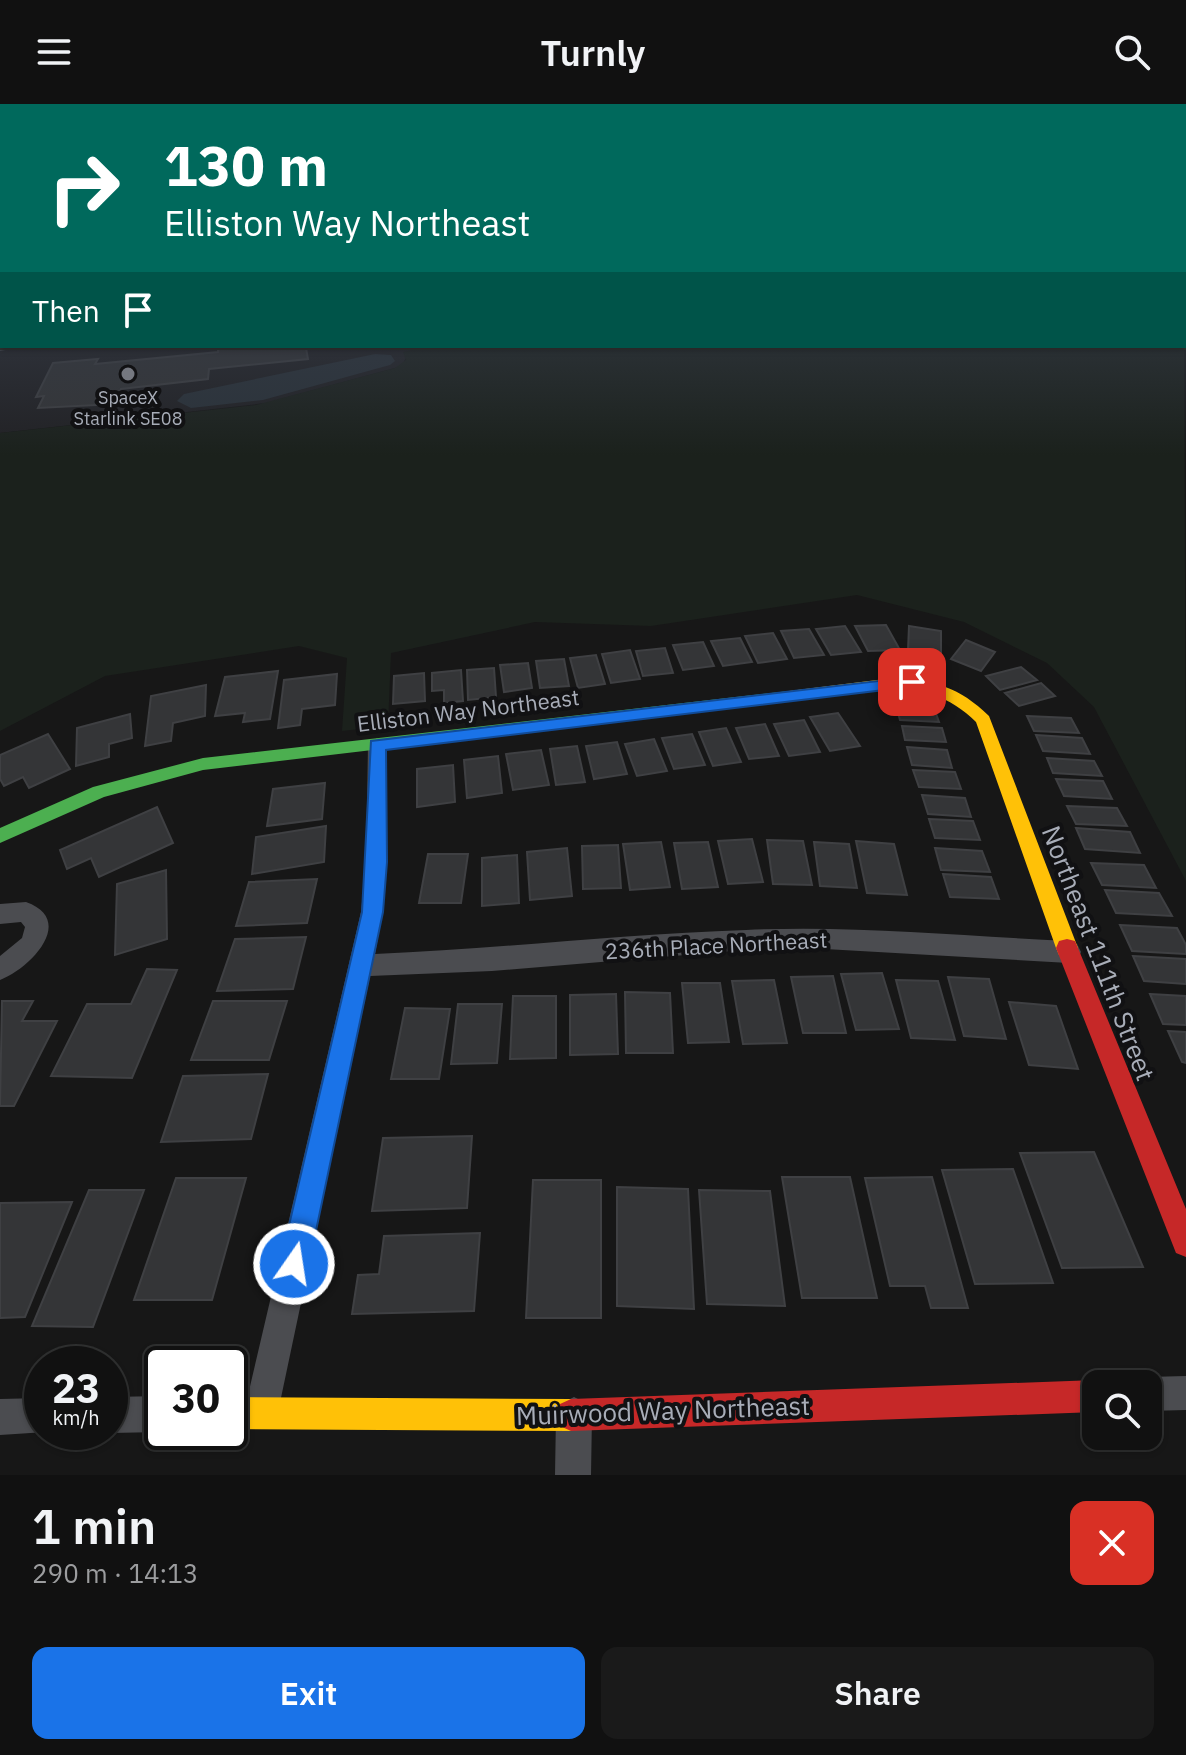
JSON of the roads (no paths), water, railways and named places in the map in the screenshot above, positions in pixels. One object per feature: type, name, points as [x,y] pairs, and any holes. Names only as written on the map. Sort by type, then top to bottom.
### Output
[{"type":"street","name":"Elliston Way Northeast","points":[[0,836],[39,815],[93,794],[173,770],[912,682],[931,684],[951,692]]},
{"type":"street","name":"Northeast 111th Street","points":[[951,692],[967,702],[983,720],[1069,952],[1186,1243]]},
{"type":"street","points":[[261,1413],[372,912],[377,862],[377,745]]},
{"type":"street","points":[[0,914],[26,912],[37,924],[32,943],[13,962],[0,969]]},
{"type":"street","name":"236th Place Northeast","points":[[362,965],[492,960],[745,940],[825,939],[1069,952]]},
{"type":"street","points":[[1162,1394],[1186,1393]]},
{"type":"street","name":"Muirwood Way Northeast","points":[[248,1413],[574,1415],[1082,1397]]},
{"type":"street","points":[[573,1475],[574,1415]]},
{"type":"street","points":[[0,1417],[24,1416]]},
{"type":"place","name":"SpaceX Starlink SE08","points":[[128,374]]}]
